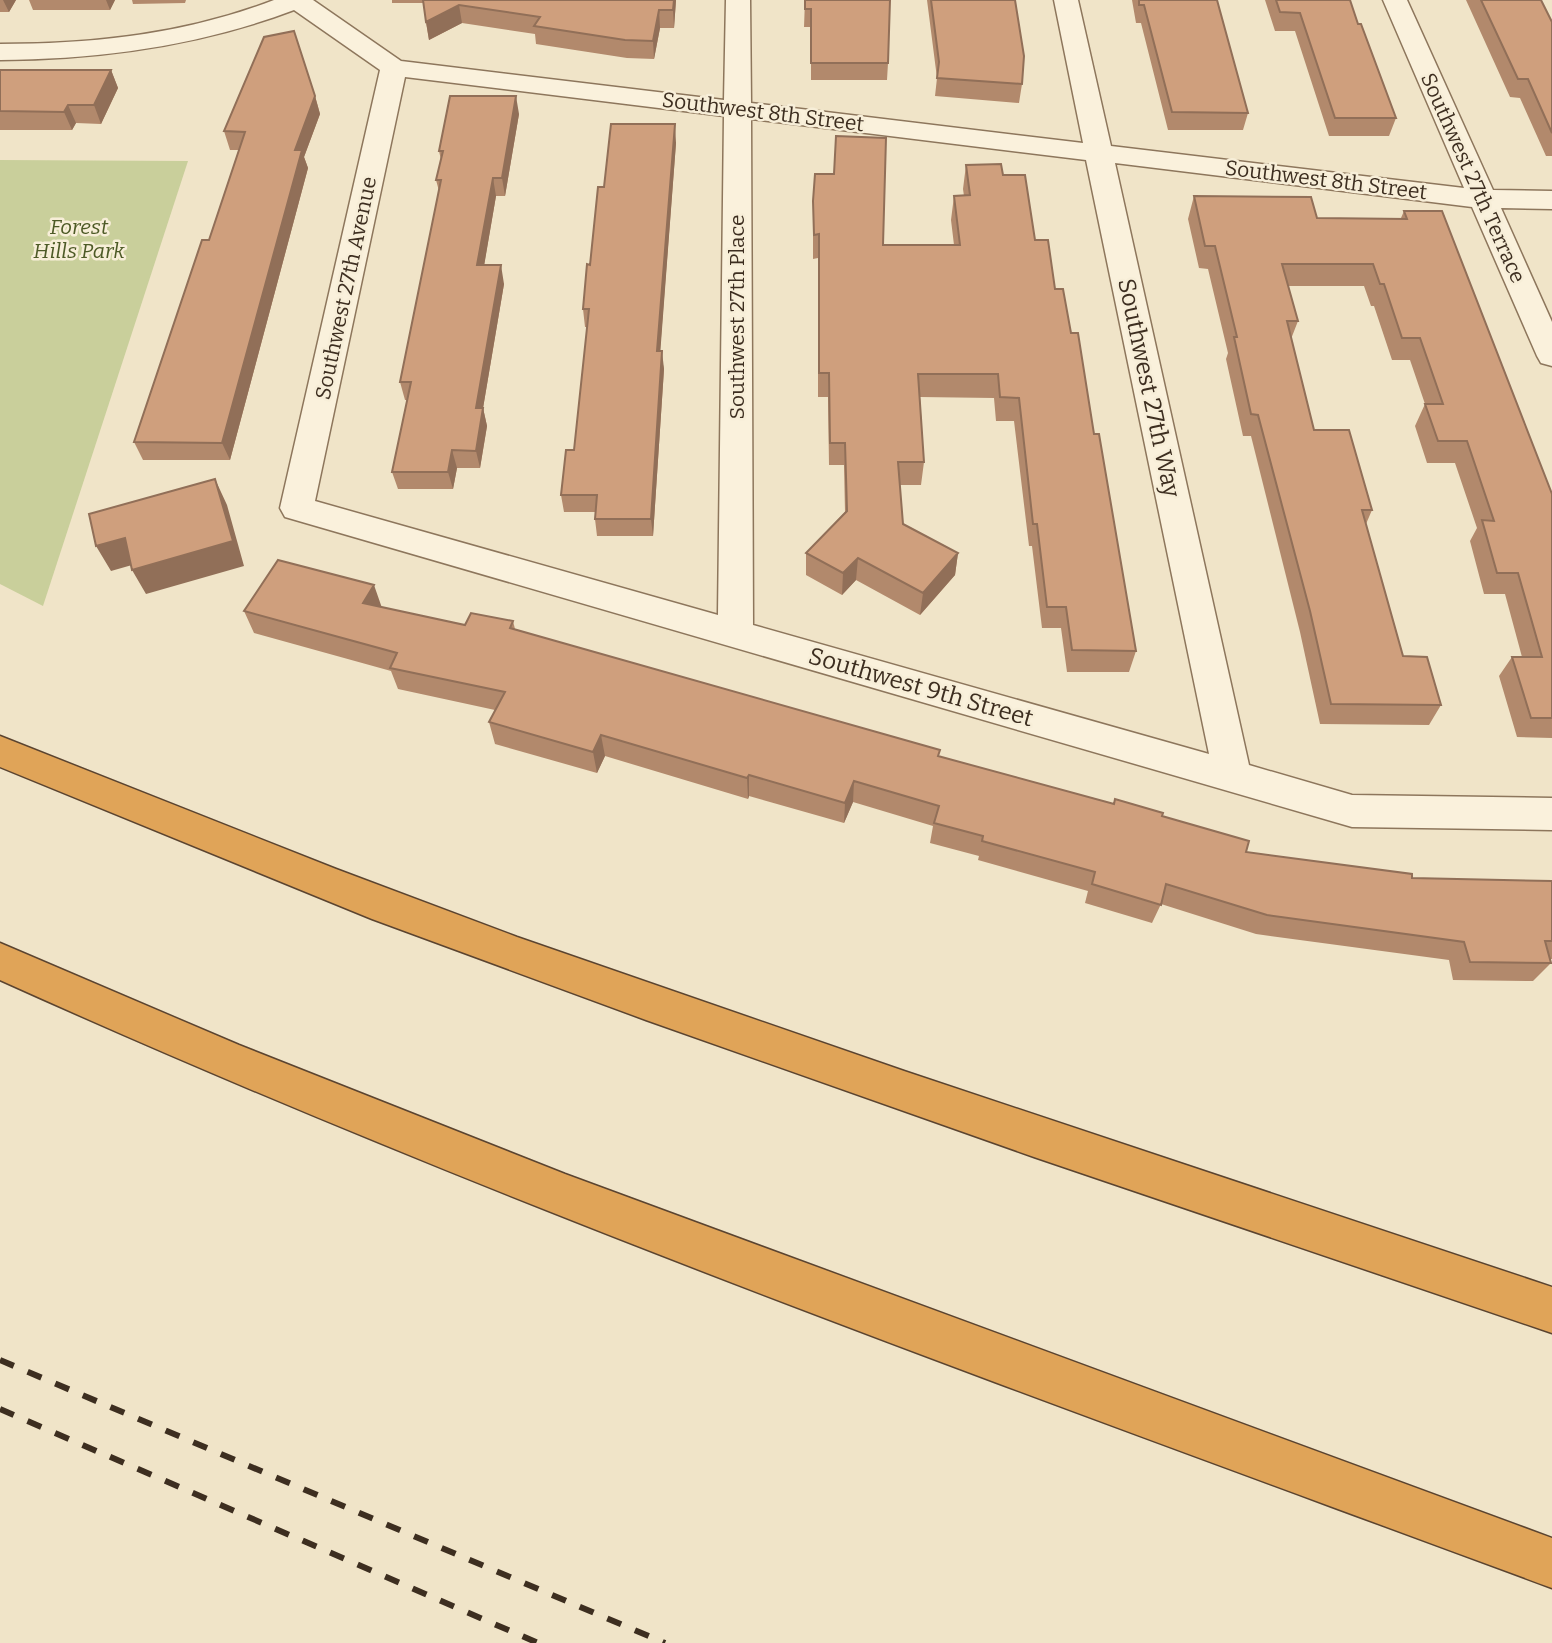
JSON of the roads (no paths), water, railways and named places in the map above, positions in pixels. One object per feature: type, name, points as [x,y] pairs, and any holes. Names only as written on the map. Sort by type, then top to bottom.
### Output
[{"type":"highway","points":[[0,751],[233,846],[514,954],[833,1066],[1552,1310]]},
{"type":"highway","points":[[0,961],[199,1049],[423,1141],[757,1269],[1552,1563]]},
{"type":"street","name":"Southwest 8th Street","points":[[0,52],[86,51],[137,46],[232,24],[297,0],[394,68],[1480,199],[1552,200]]},
{"type":"street","name":"Southwest 27th Place","points":[[735,634],[738,0]]},
{"type":"street","name":"Southwest 27th Way","points":[[1066,0],[1232,776]]},
{"type":"street","name":"Southwest 27th Terrace","points":[[1395,0],[1480,199],[1552,356]]},
{"type":"street","name":"Southwest 27th Avenue","points":[[297,508],[394,68]]},
{"type":"street","name":"Southwest 9th Street","points":[[297,508],[1352,811],[1552,814]]},
{"type":"railway","points":[[0,1360],[665,1643]]},
{"type":"railway","points":[[0,1409],[538,1643]]},
{"type":"park label","name":"Forest Hills Park","points":[[79,239]]}]
